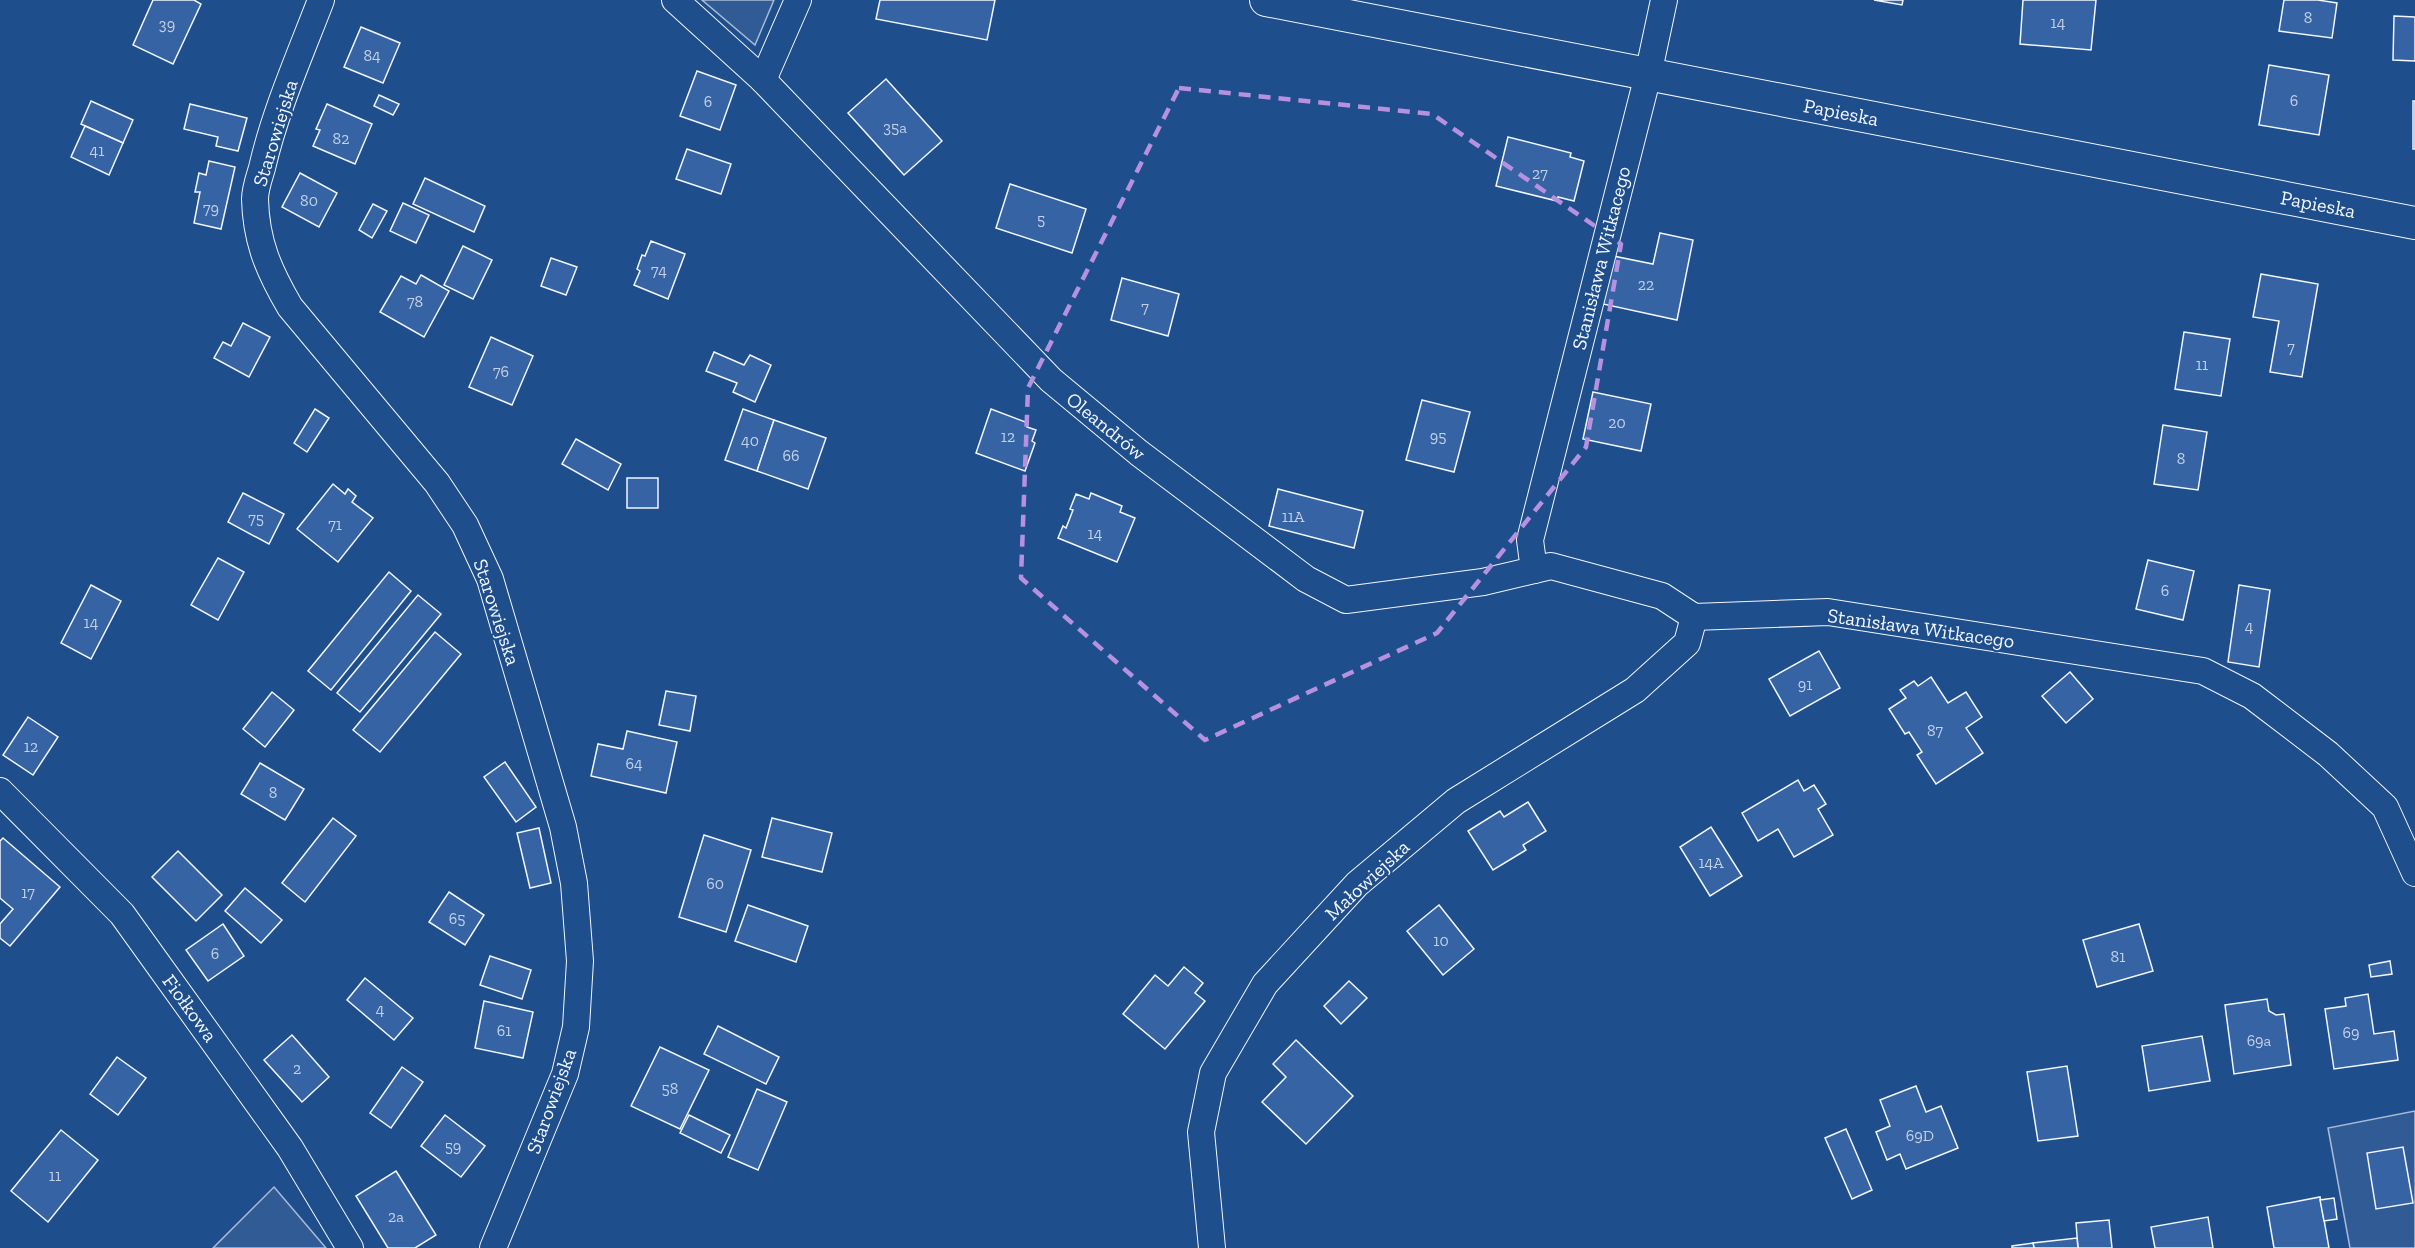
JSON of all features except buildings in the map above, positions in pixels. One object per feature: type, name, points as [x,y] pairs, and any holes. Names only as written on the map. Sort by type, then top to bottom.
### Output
[{"type":"street","name":"Starowiejska","points":[[321,0],[267,146],[255,196],[256,222],[262,251],[271,275],[290,307],[437,483],[465,525],[490,579],[563,827],[574,883],[580,961],[576,1027],[565,1074],[493,1248]]},
{"type":"street","name":"Oleandrów","points":[[675,0],[763,80],[1051,380],[1138,453],[1306,579],[1346,600],[1483,582],[1534,570]]},
{"type":"street","points":[[763,80],[798,0]]},
{"type":"street","name":"Papieska","points":[[1266,0],[2415,223]]},
{"type":"street","name":"Stanisława Witkacego","points":[[1534,570],[1530,540],[1648,75],[1664,0]]},
{"type":"street","points":[[1534,570],[1551,566],[1662,596],[1694,617]]},
{"type":"street","name":"Stanisława Witkacego","points":[[1694,617],[1828,612],[2203,671],[2252,696],[2328,754],[2385,807],[2415,873]]},
{"type":"street","name":"Małowiejska","points":[[1212,1248],[1201,1132],[1211,1082],[1213,1073],[1265,984],[1357,884],[1456,801],[1635,690],[1687,643],[1694,617]]},
{"type":"street","name":"Fiołkowa","points":[[0,791],[122,914],[285,1142],[350,1248]]},
{"type":"highlighted area","points":[[1179,88],[1432,114],[1621,244],[1586,447],[1437,633],[1205,740],[1021,578],[1028,388]]},
{"type":"shaded area","points":[[702,0],[774,0],[755,45]]},
{"type":"shaded area","points":[[2415,1111],[2415,1248],[2350,1248],[2328,1128]]},
{"type":"shaded area","points":[[274,1187],[326,1248],[213,1248]]}]
